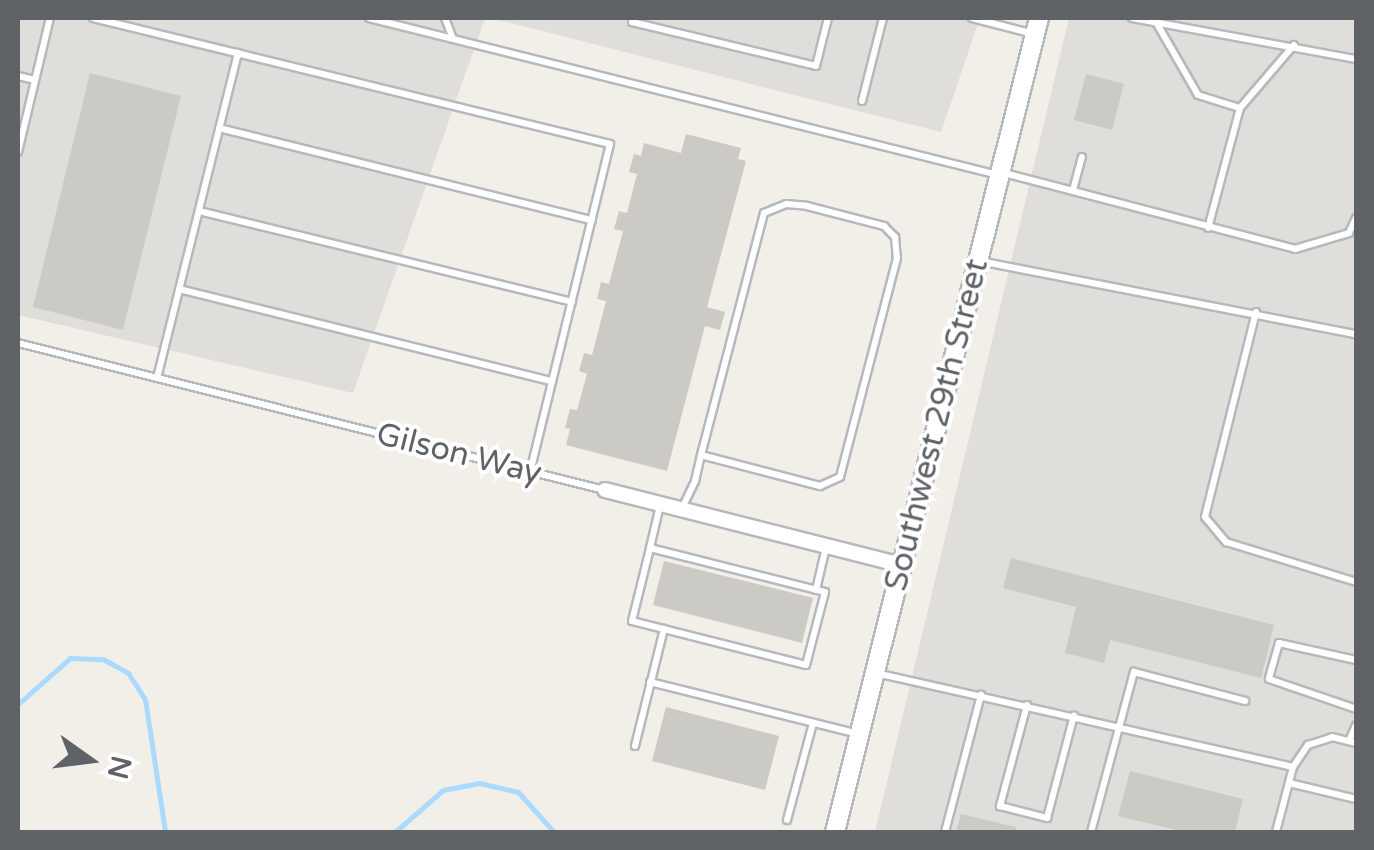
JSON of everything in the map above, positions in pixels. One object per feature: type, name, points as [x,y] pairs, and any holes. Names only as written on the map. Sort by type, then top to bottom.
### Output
[{"type":"street","name":"Southwest 29th Street","points":[[835,832],[1037,26]]},
{"type":"street","name":"Gilson Way","points":[[605,490],[902,565]]},
{"type":"lane","points":[[18,152],[50,18]]},
{"type":"lane","points":[[93,18],[610,144],[530,472]]},
{"type":"lane","points":[[369,18],[1073,190],[1295,249],[1349,232],[1356,218]]},
{"type":"lane","points":[[445,18],[452,37]]},
{"type":"lane","points":[[633,18],[632,22],[816,66],[828,19],[818,18]]},
{"type":"lane","points":[[862,101],[882,18]]},
{"type":"lane","points":[[972,18],[1037,26]]},
{"type":"lane","points":[[1132,18],[1356,59]]},
{"type":"lane","points":[[1156,22],[1198,95],[1240,108]]},
{"type":"lane","points":[[1208,228],[1240,108],[1294,45]]},
{"type":"lane","points":[[158,378],[238,53]]},
{"type":"lane","points":[[18,76],[35,80]]},
{"type":"lane","points":[[219,128],[592,220]]},
{"type":"lane","points":[[1073,190],[1082,157]]},
{"type":"lane","points":[[681,509],[700,455],[764,213],[786,204],[808,206],[884,226],[896,237],[897,258],[840,477],[820,486],[700,455]]},
{"type":"lane","points":[[199,210],[572,302]]},
{"type":"lane","points":[[978,260],[1356,334]]},
{"type":"lane","points":[[179,289],[552,381]]},
{"type":"lane","points":[[1256,312],[1205,517],[1226,542],[1356,582]]},
{"type":"lane","name":"Gilson Way","points":[[18,343],[605,490]]},
{"type":"lane","points":[[650,548],[825,592],[806,665],[632,621],[650,548],[661,504]]},
{"type":"lane","points":[[816,590],[826,546]]},
{"type":"lane","points":[[635,746],[664,629]]},
{"type":"lane","points":[[1356,660],[1279,643],[1269,680],[1356,709]]},
{"type":"lane","points":[[1091,832],[1134,672],[1245,701]]},
{"type":"lane","points":[[874,673],[1294,767]]},
{"type":"lane","points":[[650,682],[859,735]]},
{"type":"lane","points":[[945,832],[981,696]]},
{"type":"lane","points":[[1027,705],[1000,806],[1047,818],[1074,715]]},
{"type":"lane","points":[[787,820],[813,723]]},
{"type":"lane","points":[[1276,832],[1294,767],[1308,745],[1332,737],[1353,742],[1356,725]]},
{"type":"lane","points":[[1289,783],[1356,798]]},
{"type":"shaded area","points":[[18,18],[485,18],[353,393],[18,315]]},
{"type":"shaded area","points":[[490,18],[980,18],[941,132]]},
{"type":"shaded area","points":[[1069,18],[1356,18],[1356,832],[875,832]]},
{"type":"building","points":[[90,73],[181,96],[123,330],[33,307]]},
{"type":"building","points":[[1086,74],[1124,84],[1112,130],[1074,120]]},
{"type":"building","points":[[686,134],[741,148],[738,159],[746,161],[707,307],[725,312],[720,330],[705,326],[667,471],[566,445],[570,429],[565,428],[570,409],[577,410],[587,374],[579,371],[584,353],[592,355],[606,301],[597,299],[601,282],[609,284],[623,231],[614,229],[619,211],[627,213],[637,174],[629,172],[634,154],[641,156],[644,143],[681,153]]},
{"type":"building","points":[[1011,558],[1274,625],[1261,678],[1110,640],[1104,663],[1065,653],[1076,607],[1003,588]]},
{"type":"building","points":[[664,561],[813,598],[802,643],[653,605]]},
{"type":"building","points":[[666,707],[779,736],[765,790],[652,761]]},
{"type":"building","points":[[1130,771],[1243,799],[1235,832],[1184,832],[1118,816]]},
{"type":"building","points":[[961,814],[1016,827],[1016,832],[956,832]]},
{"type":"waterway","points":[[18,704],[70,658],[103,659],[128,673],[145,699],[165,832]]},
{"type":"waterway","points":[[395,832],[443,790],[479,783],[518,792],[554,832]]}]
